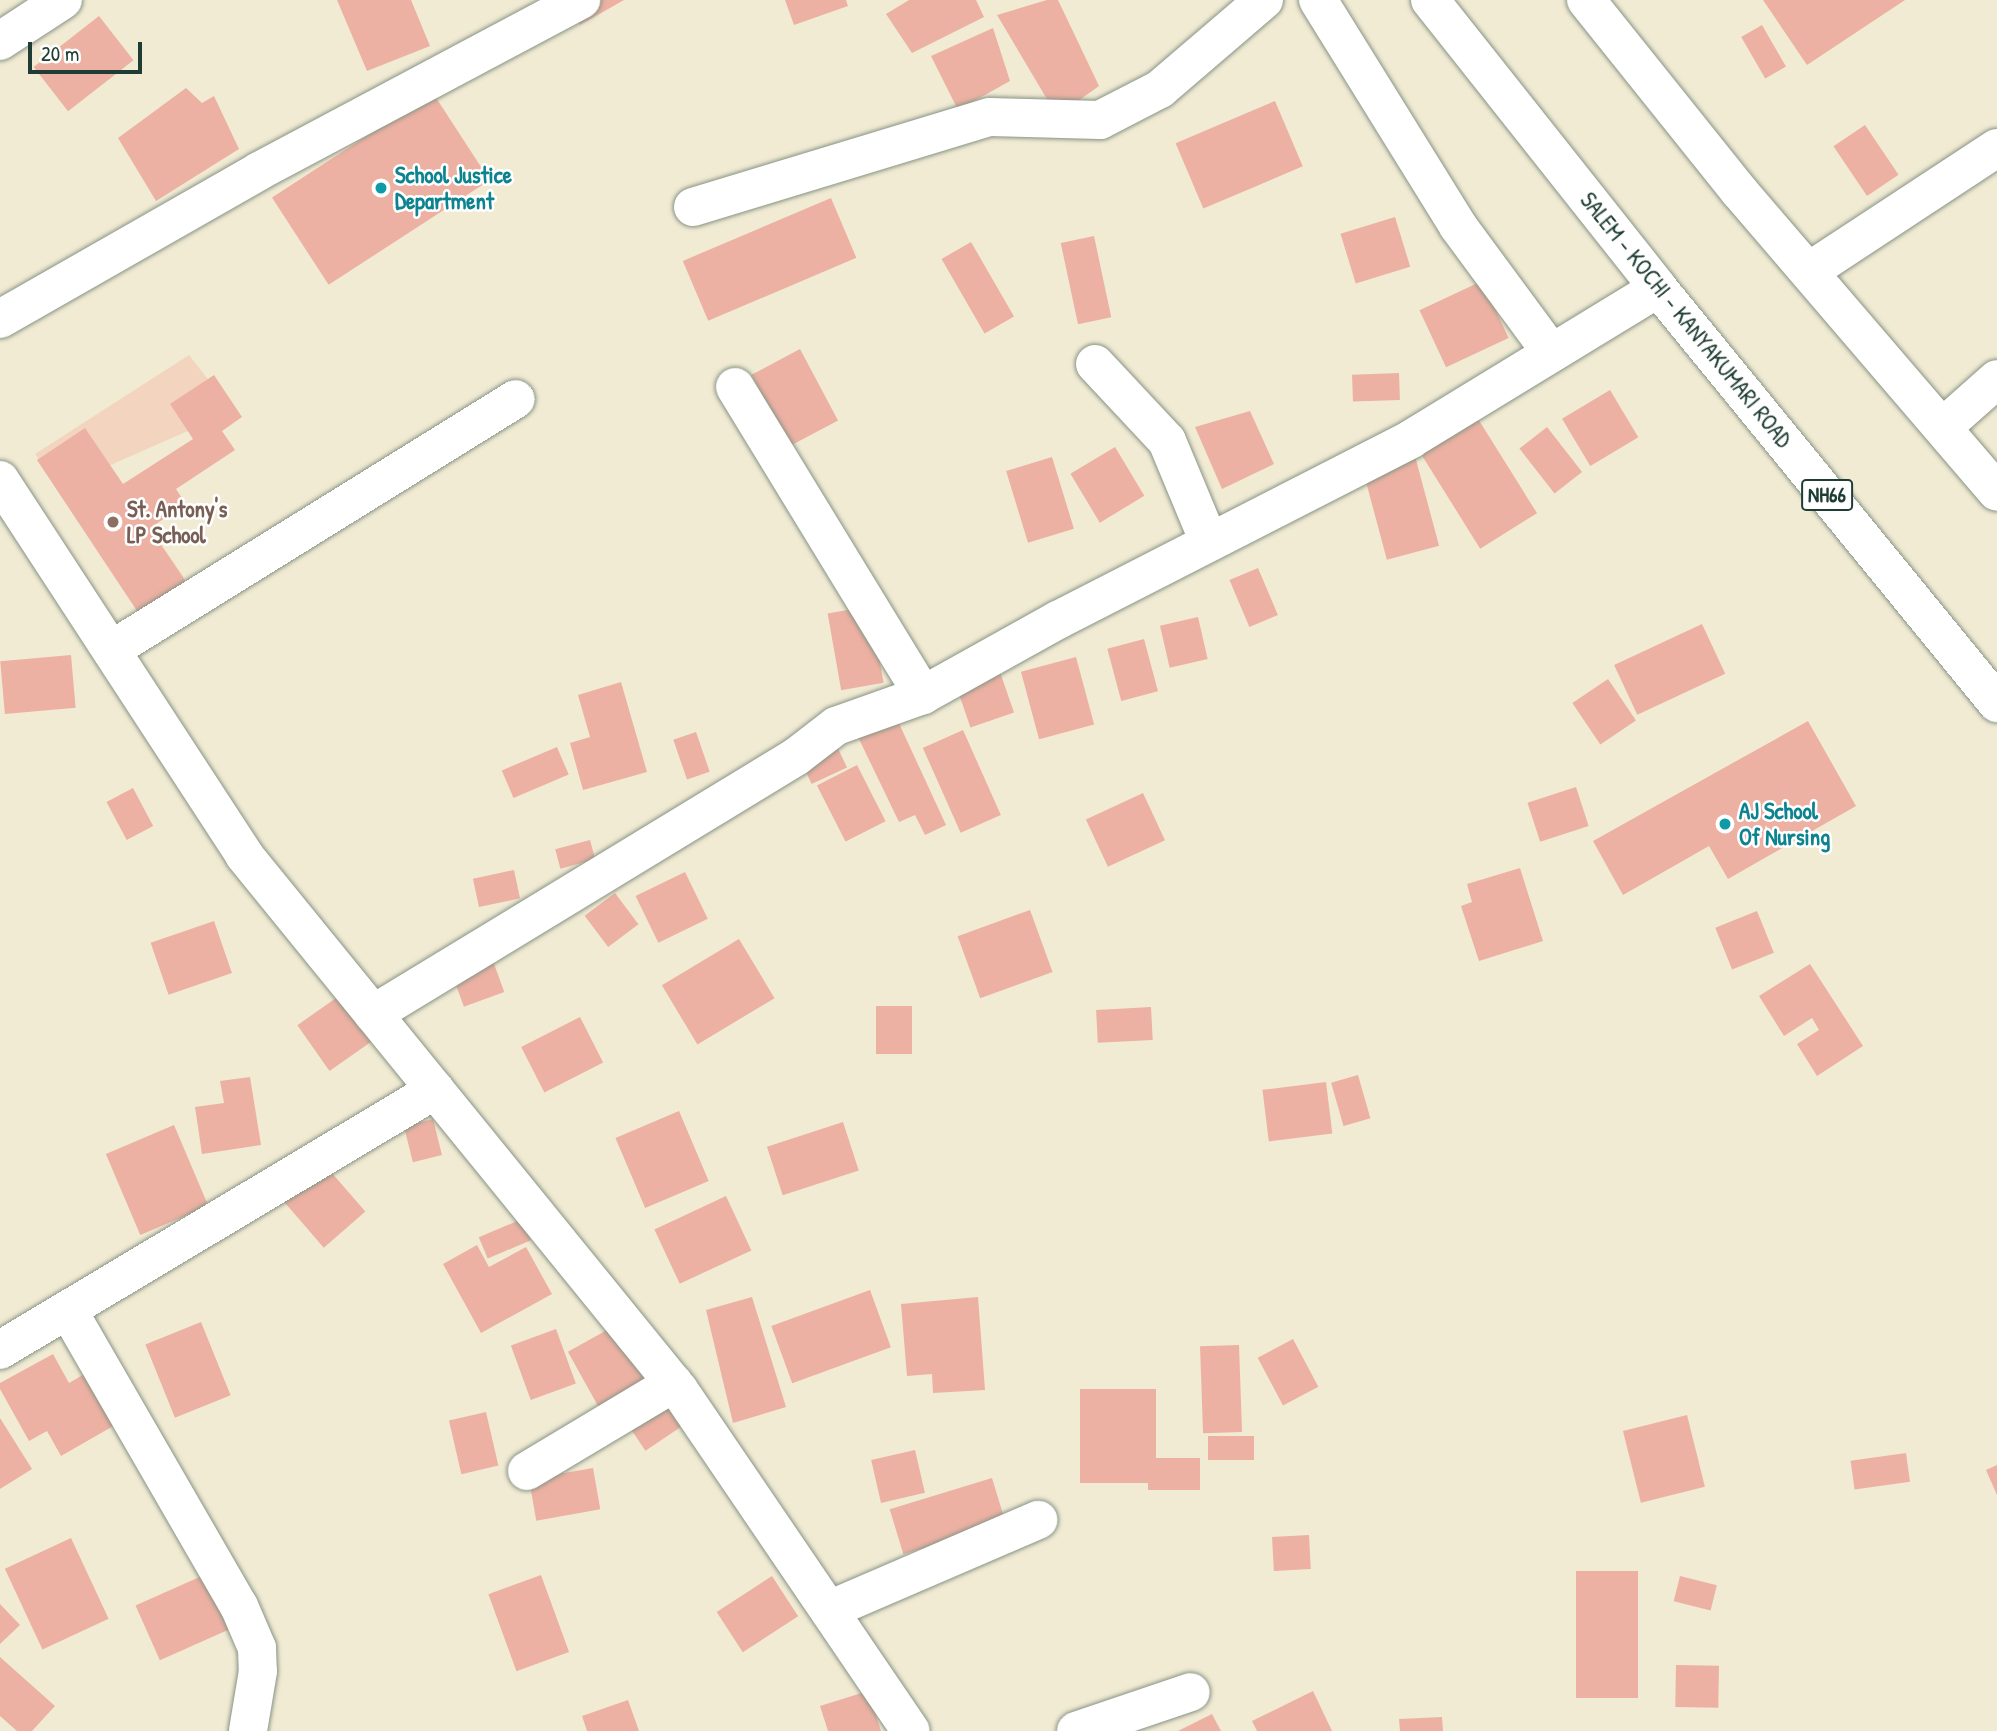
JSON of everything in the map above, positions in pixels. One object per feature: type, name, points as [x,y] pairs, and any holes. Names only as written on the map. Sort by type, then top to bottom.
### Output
[{"type":"main road","points":[[0,41],[63,0]]},
{"type":"main road","points":[[0,320],[259,171],[581,0]]},
{"type":"main road","points":[[693,207],[990,117],[1100,120],[1160,89],[1264,0]]},
{"type":"main road","points":[[1318,0],[1458,226],[1551,352]]},
{"type":"main road","name":"SALEM - KOCHI - KANYAKUMARI ROAD","points":[[1430,0],[1657,288],[1997,703]]},
{"type":"main road","points":[[1586,0],[1739,191],[1811,270],[1997,492]]},
{"type":"main road","points":[[1811,270],[1997,148]]},
{"type":"main road","points":[[373,1014],[797,756],[836,726],[923,695],[1209,542],[1411,439],[1657,288]]},
{"type":"main road","points":[[1095,364],[1167,440],[1209,542]]},
{"type":"main road","points":[[1943,427],[1997,379]]},
{"type":"main road","points":[[735,387],[923,695]]},
{"type":"main road","points":[[111,650],[516,399]]},
{"type":"main road","points":[[0,480],[244,855],[674,1383],[911,1731]]},
{"type":"main road","points":[[0,1350],[69,1312],[435,1090]]},
{"type":"main road","points":[[69,1312],[239,1606],[257,1648],[258,1671],[248,1731]]},
{"type":"main road","points":[[527,1471],[674,1383]]},
{"type":"main road","points":[[829,1609],[1038,1520]]},
{"type":"main road","points":[[1076,1731],[1191,1692]]},
{"type":"shaded area","name":"St. Antony's LP School","points":[[189,355],[233,411],[106,467],[184,577],[143,613],[35,454]]},
{"type":"building","points":[[337,0],[411,0],[430,46],[367,71]]},
{"type":"building","points":[[566,0],[624,0],[580,25]]},
{"type":"building","points":[[785,0],[846,0],[848,6],[794,25]]},
{"type":"building","points":[[909,0],[976,0],[984,17],[912,53],[886,14]]},
{"type":"building","points":[[1047,0],[1058,0],[1099,86],[1057,116],[997,15]]},
{"type":"building","points":[[1763,0],[1905,0],[1807,65]]},
{"type":"building","points":[[99,16],[133,60],[68,111],[34,67]]},
{"type":"building","points":[[1762,25],[1786,67],[1765,79],[1741,37]]},
{"type":"building","points":[[993,28],[1010,81],[958,110],[931,56]]},
{"type":"building","points":[[186,88],[202,103],[214,96],[239,149],[156,201],[118,138]]},
{"type":"building","name":"School Justice Department","points":[[433,93],[490,180],[329,285],[272,198]]},
{"type":"building","points":[[1275,101],[1303,166],[1203,209],[1176,143]]},
{"type":"building","points":[[1865,125],[1899,175],[1867,196],[1833,146]]},
{"type":"building","points":[[831,198],[856,258],[708,321],[683,261]]},
{"type":"building","points":[[1395,217],[1410,267],[1356,283],[1340,234]]},
{"type":"building","points":[[1094,236],[1111,317],[1078,324],[1061,243]]},
{"type":"building","points":[[971,242],[1014,316],[985,333],[942,259]]},
{"type":"building","points":[[1482,281],[1509,338],[1446,367],[1419,310]]},
{"type":"building","points":[[800,349],[838,421],[789,446],[751,375]]},
{"type":"building","points":[[1399,373],[1400,400],[1353,402],[1352,375]]},
{"type":"building","name":"St. Antony's LP School","points":[[214,375],[242,417],[222,431],[235,450],[176,489],[186,504],[150,528],[188,585],[141,617],[37,460],[85,428],[123,484],[193,439],[170,404]]},
{"type":"building","points":[[1610,390],[1638,437],[1590,466],[1562,419]]},
{"type":"building","points":[[1250,411],[1274,464],[1222,489],[1195,427]]},
{"type":"building","points":[[1475,414],[1537,513],[1480,549],[1418,450]]},
{"type":"building","points":[[1547,427],[1582,472],[1555,493],[1519,449]]},
{"type":"building","points":[[1115,447],[1144,496],[1100,523],[1070,474]]},
{"type":"building","points":[[1415,456],[1439,546],[1387,560],[1363,470]]},
{"type":"building","points":[[1052,457],[1074,529],[1028,543],[1006,471]]},
{"type":"building","points":[[1258,568],[1278,615],[1249,627],[1229,580]]},
{"type":"building","points":[[870,606],[884,683],[841,690],[828,613]]},
{"type":"building","points":[[1198,617],[1208,659],[1170,668],[1160,626]]},
{"type":"building","points":[[1702,624],[1725,674],[1637,715],[1614,665]]},
{"type":"building","points":[[1144,639],[1158,691],[1121,701],[1107,649]]},
{"type":"building","points":[[71,655],[76,708],[5,714],[0,661]]},
{"type":"building","points":[[1076,657],[1094,725],[1039,739],[1021,672]]},
{"type":"building","points":[[999,669],[1014,712],[970,727],[956,684]]},
{"type":"building","points":[[1608,679],[1636,720],[1600,744],[1572,703]]},
{"type":"building","points":[[621,682],[647,772],[583,790],[570,743],[590,737],[578,695]]},
{"type":"building","points":[[897,719],[946,825],[925,835],[915,815],[899,822],[858,737]]},
{"type":"building","name":"AJ School Of Nursing","points":[[1808,721],[1856,806],[1728,879],[1709,846],[1623,895],[1593,841]]},
{"type":"building","points":[[963,730],[1001,815],[961,833],[923,748]]},
{"type":"building","points":[[696,732],[710,772],[687,780],[673,740]]},
{"type":"building","points":[[836,744],[847,768],[812,784],[801,760]]},
{"type":"building","points":[[557,747],[569,775],[513,798],[502,770]]},
{"type":"building","points":[[857,765],[886,821],[846,842],[817,785]]},
{"type":"building","points":[[1576,787],[1589,826],[1540,842],[1527,803]]},
{"type":"building","points":[[133,788],[153,826],[127,840],[107,802]]},
{"type":"building","points":[[1143,793],[1165,840],[1108,867],[1086,820]]},
{"type":"building","points":[[590,840],[595,859],[560,869],[555,849]]},
{"type":"building","points":[[1520,868],[1543,941],[1479,961],[1461,906],[1472,902],[1467,884]]},
{"type":"building","points":[[514,870],[520,898],[479,907],[473,879]]},
{"type":"building","points":[[685,872],[708,919],[658,943],[636,896]]},
{"type":"building","points":[[615,893],[638,924],[608,947],[585,916]]},
{"type":"building","points":[[1030,910],[1053,972],[980,998],[958,936]]},
{"type":"building","points":[[1757,911],[1774,953],[1732,970],[1715,928]]},
{"type":"building","points":[[214,921],[232,973],[169,995],[151,943]]},
{"type":"building","points":[[739,939],[775,998],[697,1044],[662,985]]},
{"type":"building","points":[[493,961],[504,992],[464,1007],[453,976]]},
{"type":"building","points":[[1810,964],[1863,1046],[1817,1076],[1797,1044],[1819,1030],[1812,1018],[1784,1036],[1759,996]]},
{"type":"building","points":[[349,989],[381,1035],[330,1071],[297,1025]]},
{"type":"building","points":[[876,1006],[912,1006],[912,1054],[876,1054]]},
{"type":"building","points":[[1151,1007],[1153,1040],[1098,1043],[1096,1010]]},
{"type":"building","points":[[580,1017],[603,1062],[544,1092],[521,1047]]},
{"type":"building","points":[[1358,1075],[1370,1118],[1343,1126],[1331,1083]]},
{"type":"building","points":[[250,1077],[261,1145],[202,1154],[195,1107],[224,1103],[220,1081]]},
{"type":"building","points":[[1326,1082],[1332,1134],[1269,1141],[1262,1090]]},
{"type":"building","points":[[679,1111],[709,1181],[645,1208],[615,1138]]},
{"type":"building","points":[[433,1119],[442,1155],[413,1162],[404,1126]]},
{"type":"building","points":[[843,1122],[859,1171],[783,1195],[767,1147]]},
{"type":"building","points":[[174,1125],[208,1206],[140,1235],[106,1154]]},
{"type":"building","points":[[324,1164],[365,1212],[324,1248],[282,1200]]},
{"type":"building","points":[[726,1196],[751,1250],[680,1284],[654,1229]]},
{"type":"building","points":[[522,1219],[531,1240],[488,1259],[479,1237]]},
{"type":"building","points":[[477,1245],[489,1267],[526,1247],[552,1294],[481,1333],[443,1264]]},
{"type":"building","points":[[870,1290],[891,1347],[792,1383],[771,1326]]},
{"type":"building","points":[[752,1297],[786,1407],[733,1423],[706,1310]]},
{"type":"building","points":[[978,1297],[985,1390],[933,1393],[932,1374],[907,1376],[901,1304]]},
{"type":"building","points":[[201,1322],[231,1395],[175,1418],[145,1344]]},
{"type":"building","points":[[616,1325],[647,1380],[598,1407],[568,1352]]},
{"type":"building","points":[[556,1329],[576,1384],[531,1400],[511,1345]]},
{"type":"building","points":[[1293,1339],[1318,1387],[1283,1405],[1258,1358]]},
{"type":"building","points":[[1239,1345],[1242,1432],[1203,1433],[1200,1346]]},
{"type":"building","points":[[53,1354],[69,1383],[86,1373],[115,1425],[61,1456],[47,1431],[29,1441],[0,1389],[0,1383]]},
{"type":"building","points":[[1080,1389],[1156,1389],[1156,1458],[1200,1458],[1200,1490],[1148,1490],[1148,1483],[1080,1483]]},
{"type":"building","points":[[674,1393],[692,1420],[645,1451],[628,1424]]},
{"type":"building","points":[[486,1412],[498,1466],[461,1474],[449,1421]]},
{"type":"building","points":[[1687,1415],[1705,1487],[1641,1503],[1623,1431]]},
{"type":"building","points":[[0,1418],[32,1469],[0,1489]]},
{"type":"building","points":[[1208,1436],[1254,1436],[1254,1460],[1208,1460]]},
{"type":"building","points":[[915,1450],[925,1493],[881,1503],[871,1460]]},
{"type":"building","points":[[1906,1453],[1910,1482],[1855,1490],[1851,1461]]},
{"type":"building","points":[[1997,1465],[1997,1495],[1986,1470]]},
{"type":"building","points":[[593,1468],[600,1509],[536,1521],[529,1479]]},
{"type":"building","points":[[992,1478],[1006,1523],[903,1554],[890,1509]]},
{"type":"building","points":[[1309,1535],[1311,1569],[1274,1571],[1272,1537]]},
{"type":"building","points":[[71,1538],[109,1619],[42,1650],[5,1569]]},
{"type":"building","points":[[1576,1571],[1638,1571],[1638,1698],[1576,1698]]},
{"type":"building","points":[[204,1575],[228,1630],[160,1660],[135,1606]]},
{"type":"building","points":[[541,1575],[569,1652],[516,1671],[488,1594]]},
{"type":"building","points":[[772,1576],[798,1616],[743,1652],[717,1612]]},
{"type":"building","points":[[1680,1576],[1717,1585],[1711,1610],[1674,1601]]},
{"type":"building","points":[[0,1604],[20,1625],[0,1644]]},
{"type":"building","points":[[0,1657],[55,1706],[32,1731],[17,1731],[0,1716]]},
{"type":"building","points":[[1676,1665],[1719,1666],[1718,1708],[1675,1707]]},
{"type":"building","points":[[868,1691],[881,1731],[828,1731],[820,1706]]},
{"type":"building","points":[[1313,1691],[1332,1731],[1257,1731],[1252,1721]]},
{"type":"building","points":[[628,1700],[639,1731],[587,1731],[582,1716]]},
{"type":"building","points":[[1212,1714],[1221,1731],[1178,1731]]},
{"type":"building","points":[[1442,1717],[1443,1731],[1400,1731],[1399,1719]]},
{"type":"place","name":"School Justice Department","points":[[381,188]]},
{"type":"place","name":"St. Antony's LP School","points":[[113,522]]},
{"type":"place","name":"AJ School Of Nursing","points":[[1725,824]]}]
